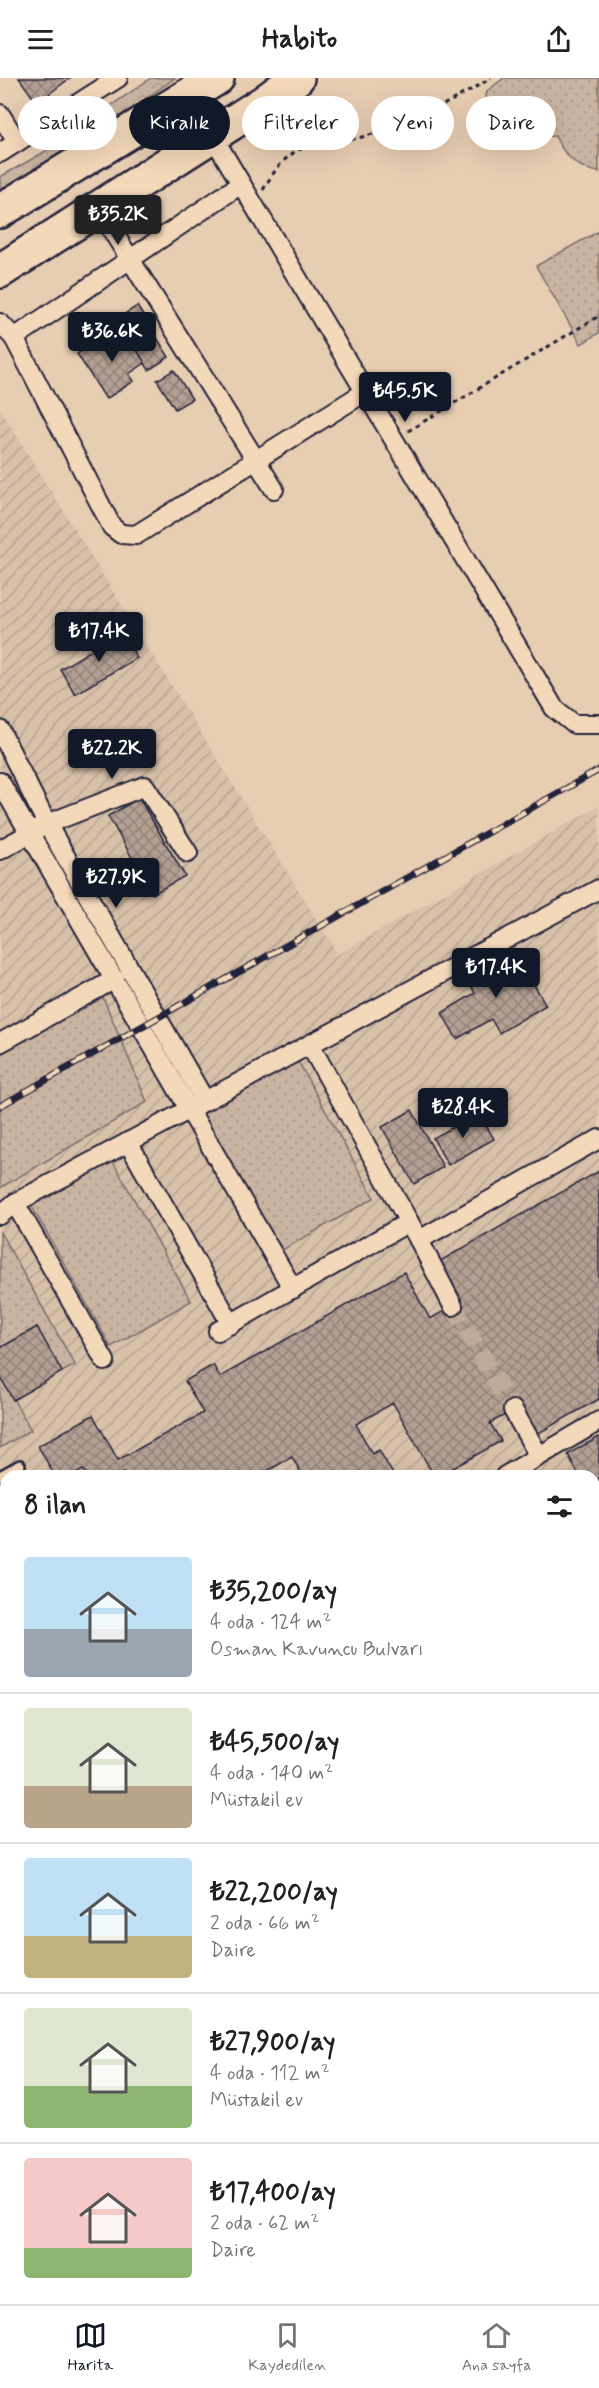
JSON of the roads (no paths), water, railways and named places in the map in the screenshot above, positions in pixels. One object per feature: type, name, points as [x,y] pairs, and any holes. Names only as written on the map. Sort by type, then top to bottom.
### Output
[{"type":"highway","points":[[0,211],[217,78]]},
{"type":"highway","points":[[273,96],[297,78]]},
{"type":"highway","points":[[275,96],[307,78]]},
{"type":"highway","points":[[0,271],[189,150]]},
{"type":"street","points":[[90,96],[118,78]]},
{"type":"street","points":[[0,114],[18,142],[0,153]]},
{"type":"street","points":[[221,150],[554,708],[574,724],[599,724]]},
{"type":"street","points":[[14,338],[242,184]]},
{"type":"street","points":[[98,208],[274,489]]},
{"type":"street","points":[[0,323],[14,338],[112,527],[121,534],[136,535],[365,392]]},
{"type":"street","points":[[0,730],[47,824],[198,1105],[293,1289]]},
{"type":"street","points":[[0,782],[115,979],[198,1105]]},
{"type":"street","points":[[0,850],[47,824],[145,786],[188,853]]},
{"type":"street","points":[[0,1215],[15,1203],[599,889]]},
{"type":"street","points":[[0,1043],[115,979]]},
{"type":"street","points":[[316,1041],[310,1045],[419,1240],[453,1306]]},
{"type":"street","points":[[419,1240],[599,1139]]},
{"type":"street","points":[[128,1142],[225,1328],[409,1222]]},
{"type":"street","points":[[15,1203],[105,1361]]},
{"type":"street","points":[[513,1410],[539,1456]]},
{"type":"street","points":[[515,1470],[599,1421]]},
{"type":"lane","points":[[11,1470],[20,1465]]},
{"type":"tunnel","points":[[453,1306],[513,1410]]},
{"type":"railway","points":[[0,1106],[599,770]]}]
